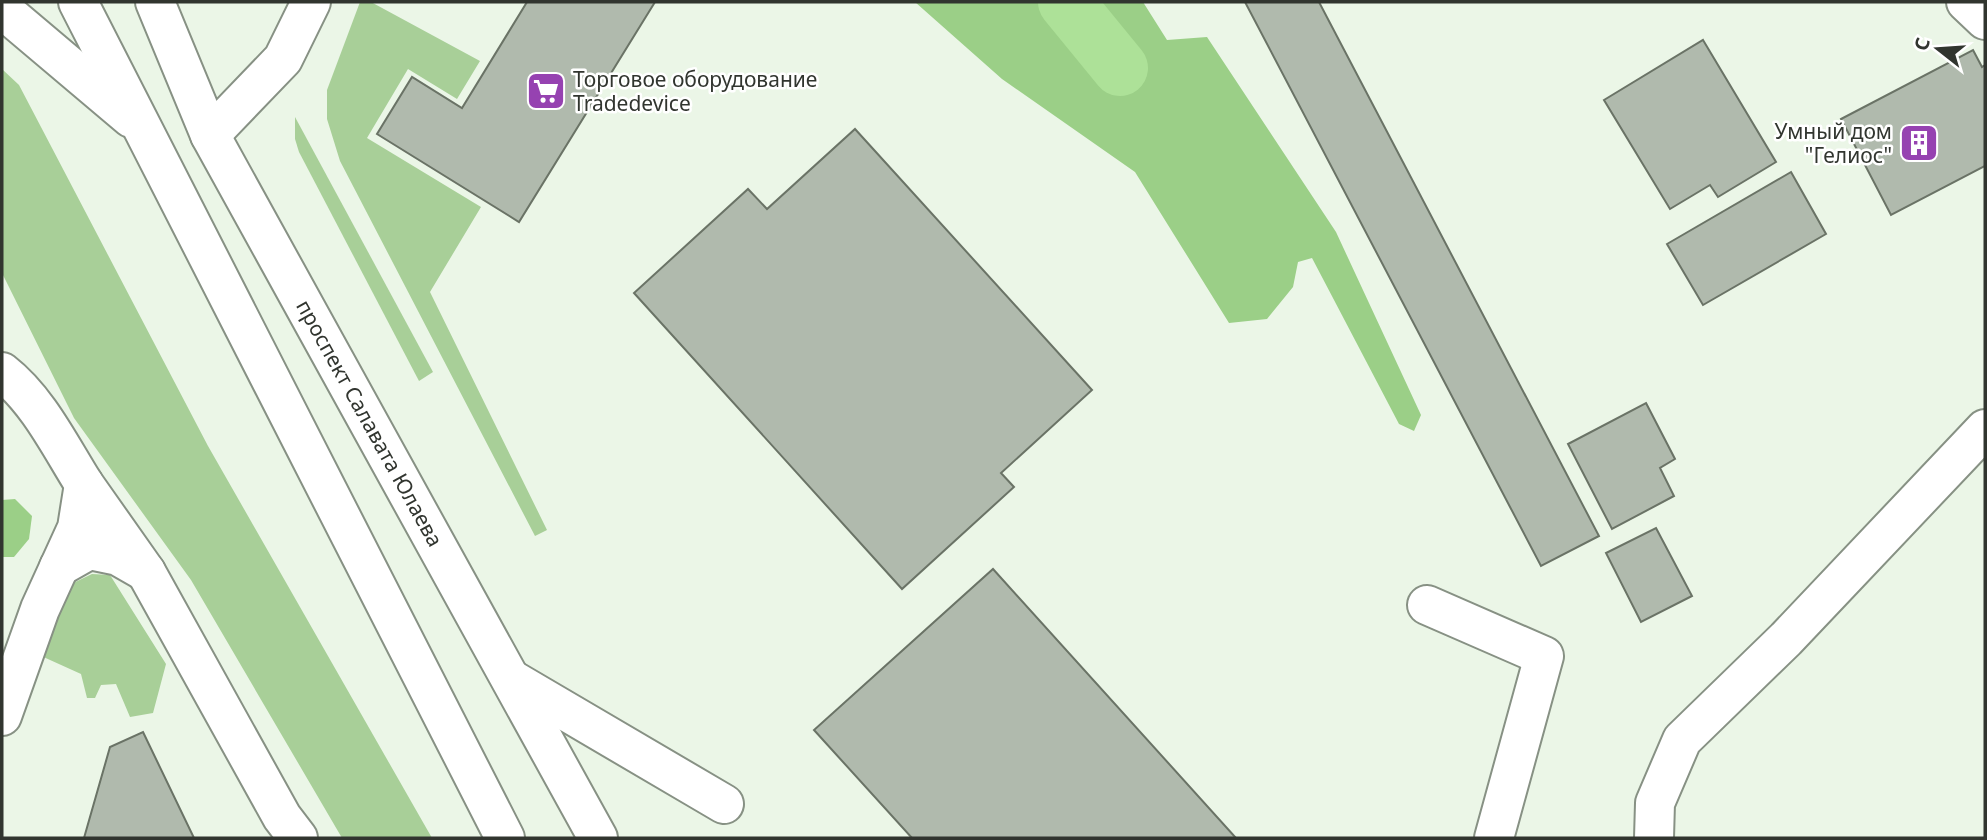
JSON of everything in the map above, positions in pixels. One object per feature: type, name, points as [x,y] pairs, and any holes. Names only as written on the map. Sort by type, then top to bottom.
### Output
[{"type":"main road","points":[[78,2],[505,838]]},
{"type":"main road","name":"проспект Салавата Юлаева","points":[[155,2],[210,135],[598,838]]},
{"type":"main road","points":[[165,2],[174,43]]},
{"type":"main road","points":[[210,135],[283,60],[311,2]]},
{"type":"main road","points":[[1966,2],[1985,20]]},
{"type":"main road","points":[[2,9],[145,129]]},
{"type":"main road","points":[[2,372],[15,383],[46,423],[84,484],[145,572],[282,817],[298,838]]},
{"type":"main road","points":[[1654,838],[1655,803],[1682,740],[1979,449]]},
{"type":"main road","points":[[2,716],[40,609],[77,528],[84,484]]},
{"type":"main road","points":[[58,567],[89,550],[118,556],[145,572]]},
{"type":"main road","points":[[1427,605],[1544,656],[1494,838]]},
{"type":"main road","points":[[511,679],[724,803]]},
{"type":"green space","points":[[360,2],[371,2],[480,61],[457,99],[408,69],[367,138],[481,207],[430,292],[547,530],[535,536],[340,161],[327,119],[327,90]]},
{"type":"green space","points":[[915,2],[1143,2],[1167,40],[1207,37],[1336,232],[1421,415],[1414,431],[1399,424],[1312,258],[1298,262],[1293,287],[1267,319],[1229,323],[1135,172],[1002,79]]},
{"type":"green space","points":[[2,69],[19,85],[208,446],[432,838],[342,838],[191,580],[74,418],[2,273]]},
{"type":"green space","points":[[295,117],[433,372],[419,381],[299,152],[295,139]]},
{"type":"green space","points":[[15,499],[32,516],[29,539],[14,557],[2,557],[2,500]]},
{"type":"green space","points":[[92,574],[110,575],[166,664],[153,713],[130,717],[116,684],[101,685],[95,698],[87,698],[81,674],[39,655],[67,586]]},
{"type":"building","points":[[527,2],[655,2],[519,222],[377,134],[412,77],[462,108]]},
{"type":"building","points":[[1245,2],[1319,2],[1599,536],[1541,566]]},
{"type":"building","points":[[1703,40],[1776,162],[1718,197],[1710,185],[1670,209],[1604,100]]},
{"type":"building","name":"Умный дом \"Гелиос\"","points":[[1973,50],[1982,67],[1985,65],[1985,166],[1891,215],[1841,119]]},
{"type":"building","points":[[855,129],[1092,390],[1001,473],[1014,487],[902,589],[634,293],[748,189],[767,209]]},
{"type":"building","points":[[1791,172],[1826,234],[1703,305],[1667,244]]},
{"type":"building","points":[[1646,403],[1675,459],[1660,468],[1674,496],[1612,529],[1568,444]]},
{"type":"building","points":[[1656,528],[1692,596],[1641,622],[1606,553]]},
{"type":"building","points":[[993,569],[1236,838],[912,838],[814,730]]},
{"type":"building","points":[[143,732],[194,838],[84,838],[110,747]]},
{"type":"waterway","points":[[1066,2],[1120,68]]},
{"type":"place","name":"Торговое оборудование Tradedevice","points":[[546,91]]},
{"type":"place","name":"Умный дом \"Гелиос\"","points":[[1919,143]]}]
